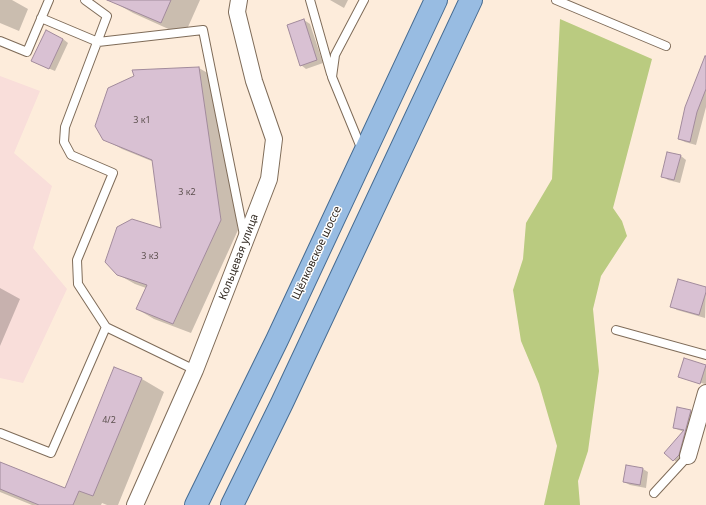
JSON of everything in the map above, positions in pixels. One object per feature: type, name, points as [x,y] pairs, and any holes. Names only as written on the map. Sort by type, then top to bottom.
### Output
[{"type":"main road","name":"Щёлковское шоссе","points":[[196,505],[271,353],[436,0]]},
{"type":"main road","points":[[232,505],[282,403],[471,0]]},
{"type":"street","name":"Кольцевая улица","points":[[135,505],[195,370],[269,179],[274,139],[254,81],[237,12],[239,0]]},
{"type":"street","points":[[688,456],[706,393]]},
{"type":"lane","points":[[0,41],[27,52],[49,0]]},
{"type":"lane","points":[[85,0],[107,16],[65,127],[64,142],[72,154],[113,173],[77,260],[78,284],[106,327],[195,370]]},
{"type":"lane","points":[[310,0],[332,77],[363,155]]},
{"type":"lane","points":[[332,77],[335,56],[364,0]]},
{"type":"lane","points":[[556,0],[666,46]]},
{"type":"lane","points":[[41,18],[98,42],[203,30],[245,241]]},
{"type":"lane","points":[[0,433],[52,453],[106,327]]},
{"type":"lane","points":[[616,330],[706,354]]},
{"type":"lane","points":[[654,493],[688,456]]},
{"type":"shaded area","points":[[0,76],[40,91],[14,153],[52,186],[33,248],[67,289],[23,383],[0,378]]},
{"type":"green space","points":[[560,19],[652,59],[613,208],[622,221],[627,236],[601,276],[593,309],[599,371],[588,451],[578,481],[580,505],[544,505],[557,446],[539,384],[521,341],[513,290],[523,259],[526,223],[552,179]]},
{"type":"building","points":[[107,0],[171,0],[161,23]]},
{"type":"building","points":[[304,19],[317,60],[300,66],[287,25]]},
{"type":"building","points":[[46,30],[63,39],[49,69],[31,61]]},
{"type":"building","points":[[705,56],[706,89],[697,112],[690,142],[678,139],[685,107]]},
{"type":"building","points":[[199,67],[221,220],[173,324],[136,309],[147,285],[117,275],[105,262],[117,227],[132,219],[161,228],[152,160],[103,140],[95,126],[108,88],[134,76],[132,70]]},
{"type":"building","points":[[667,152],[681,155],[674,180],[661,177]]},
{"type":"building","points":[[678,279],[706,287],[706,292],[699,315],[670,307]]},
{"type":"building","points":[[684,358],[706,365],[700,384],[678,377]]},
{"type":"building","points":[[114,367],[142,378],[93,496],[79,491],[73,505],[39,505],[0,489],[0,462],[65,488]]},
{"type":"building","points":[[677,407],[691,410],[679,455],[673,461],[664,453],[684,430],[673,428]]},
{"type":"building","points":[[626,465],[643,468],[640,485],[623,482]]}]
